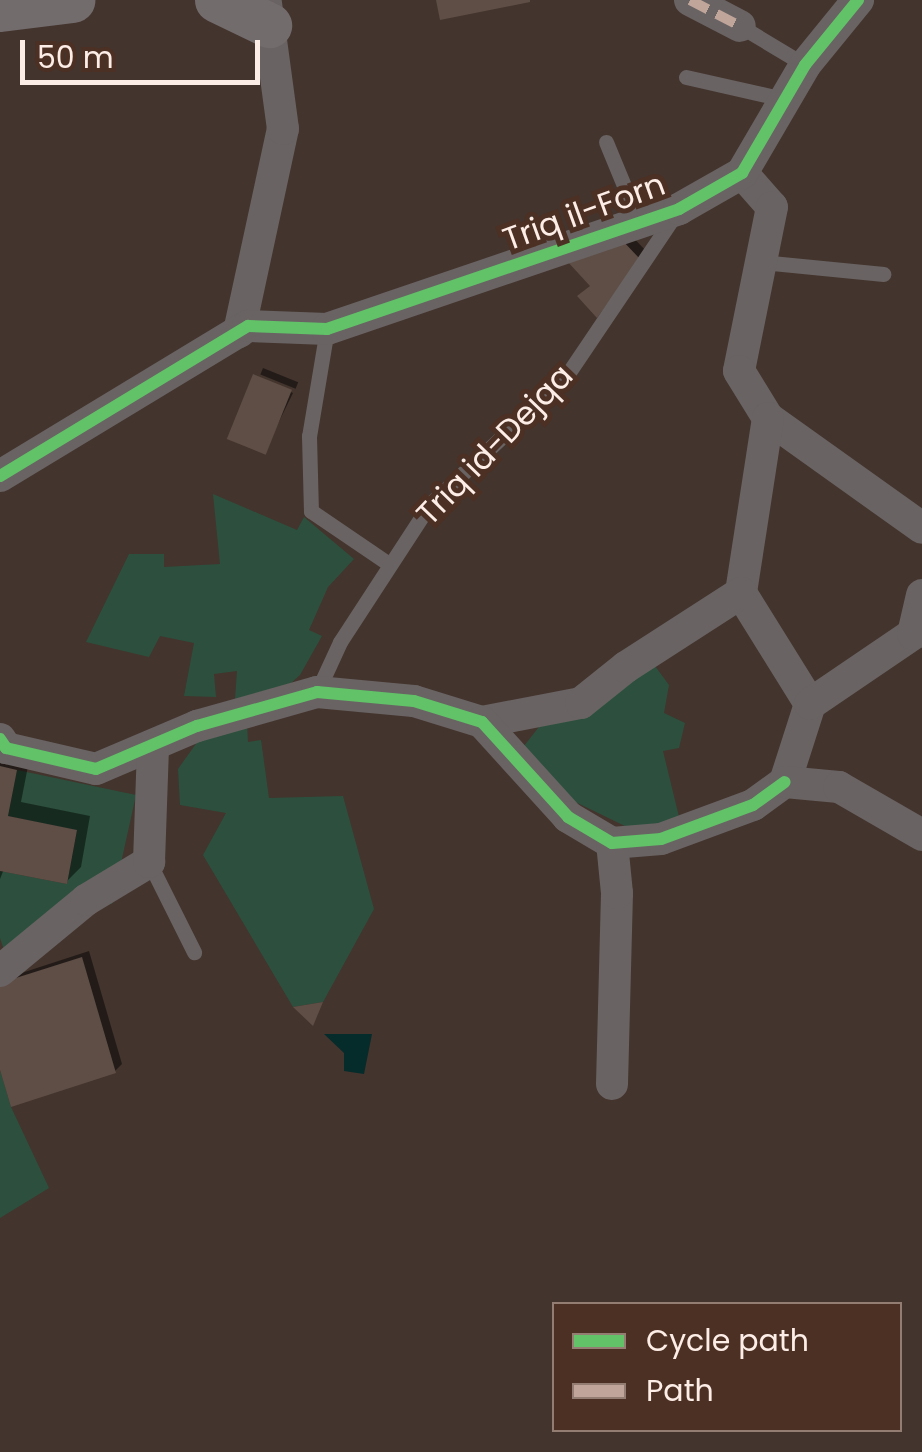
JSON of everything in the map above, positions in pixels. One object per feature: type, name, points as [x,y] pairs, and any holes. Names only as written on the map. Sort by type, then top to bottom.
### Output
[{"type":"street","points":[[0,8],[72,0]]},
{"type":"street","points":[[0,476],[239,332],[282,128],[267,12],[217,0]]},
{"type":"street","points":[[690,0],[740,26]]},
{"type":"street","name":"Triq il-Forn","points":[[239,332],[248,326],[327,329],[679,209],[742,173],[805,65],[858,0]]},
{"type":"street","points":[[742,173],[772,207],[739,371],[768,418],[922,528]]},
{"type":"street","points":[[768,418],[741,593],[810,704]]},
{"type":"street","points":[[0,739],[6,748],[96,769],[153,748],[197,726],[317,692],[414,700],[482,722],[581,703],[626,667],[741,593]]},
{"type":"street","points":[[482,722],[568,817],[612,843],[661,839],[752,805],[785,782],[810,704],[913,634],[922,595]]},
{"type":"street","points":[[0,970],[86,900],[149,862],[153,748]]},
{"type":"street","points":[[785,782],[839,786],[922,835]]},
{"type":"street","points":[[612,843],[617,893],[612,1084]]},
{"type":"lane","points":[[740,26],[805,65]]},
{"type":"lane","points":[[686,77],[786,100]]},
{"type":"lane","points":[[606,142],[640,222]]},
{"type":"lane","name":"Triq id-Dejqa","points":[[317,692],[340,642],[430,504],[565,378],[679,209]]},
{"type":"lane","points":[[761,262],[883,274]]},
{"type":"lane","points":[[327,329],[309,436],[310,511],[389,564]]},
{"type":"lane","points":[[149,862],[194,952]]},
{"type":"green space","points":[[213,494],[297,530],[304,517],[354,559],[328,587],[309,630],[322,636],[300,675],[290,684],[235,699],[237,671],[214,674],[216,697],[184,696],[194,643],[160,636],[149,657],[86,642],[129,554],[164,554],[164,567],[220,564]]},
{"type":"green space","points":[[652,662],[669,685],[664,713],[685,723],[679,748],[663,751],[681,825],[627,827],[563,796],[520,751],[542,723]]},
{"type":"green space","points":[[247,722],[248,742],[261,740],[269,798],[343,796],[374,909],[323,1002],[293,1007],[203,855],[226,813],[180,805],[178,769],[198,741]]},
{"type":"green space","points":[[17,770],[136,795],[112,904],[99,904],[5,953],[0,938],[0,871],[67,884],[77,831],[8,816]]},
{"type":"green space","points":[[0,1070],[11,1107],[49,1188],[0,1218]]},
{"type":"water","points":[[324,1034],[372,1034],[364,1074],[344,1071],[344,1053]]},
{"type":"building","points":[[436,0],[530,0],[530,2],[440,20]]},
{"type":"building","points":[[621,239],[640,259],[597,318],[577,296],[590,286],[567,261]]},
{"type":"building","points":[[253,374],[292,390],[266,455],[227,439]]},
{"type":"building","points":[[0,766],[17,770],[8,816],[77,830],[67,884],[0,871]]},
{"type":"building","points":[[82,957],[116,1073],[11,1107],[0,1070],[0,983]]},
{"type":"building","points":[[323,1002],[313,1026],[293,1007]]},
{"type":"marked path","points":[[690,0],[740,26]]},
{"type":"cycle path","points":[[0,476],[248,326],[327,329],[679,209],[742,173],[805,65],[858,0]]},
{"type":"cycle path","points":[[0,739],[6,748],[96,769],[197,726],[317,692],[414,701],[482,722],[568,817],[612,843],[661,839],[753,805],[785,782]]}]
